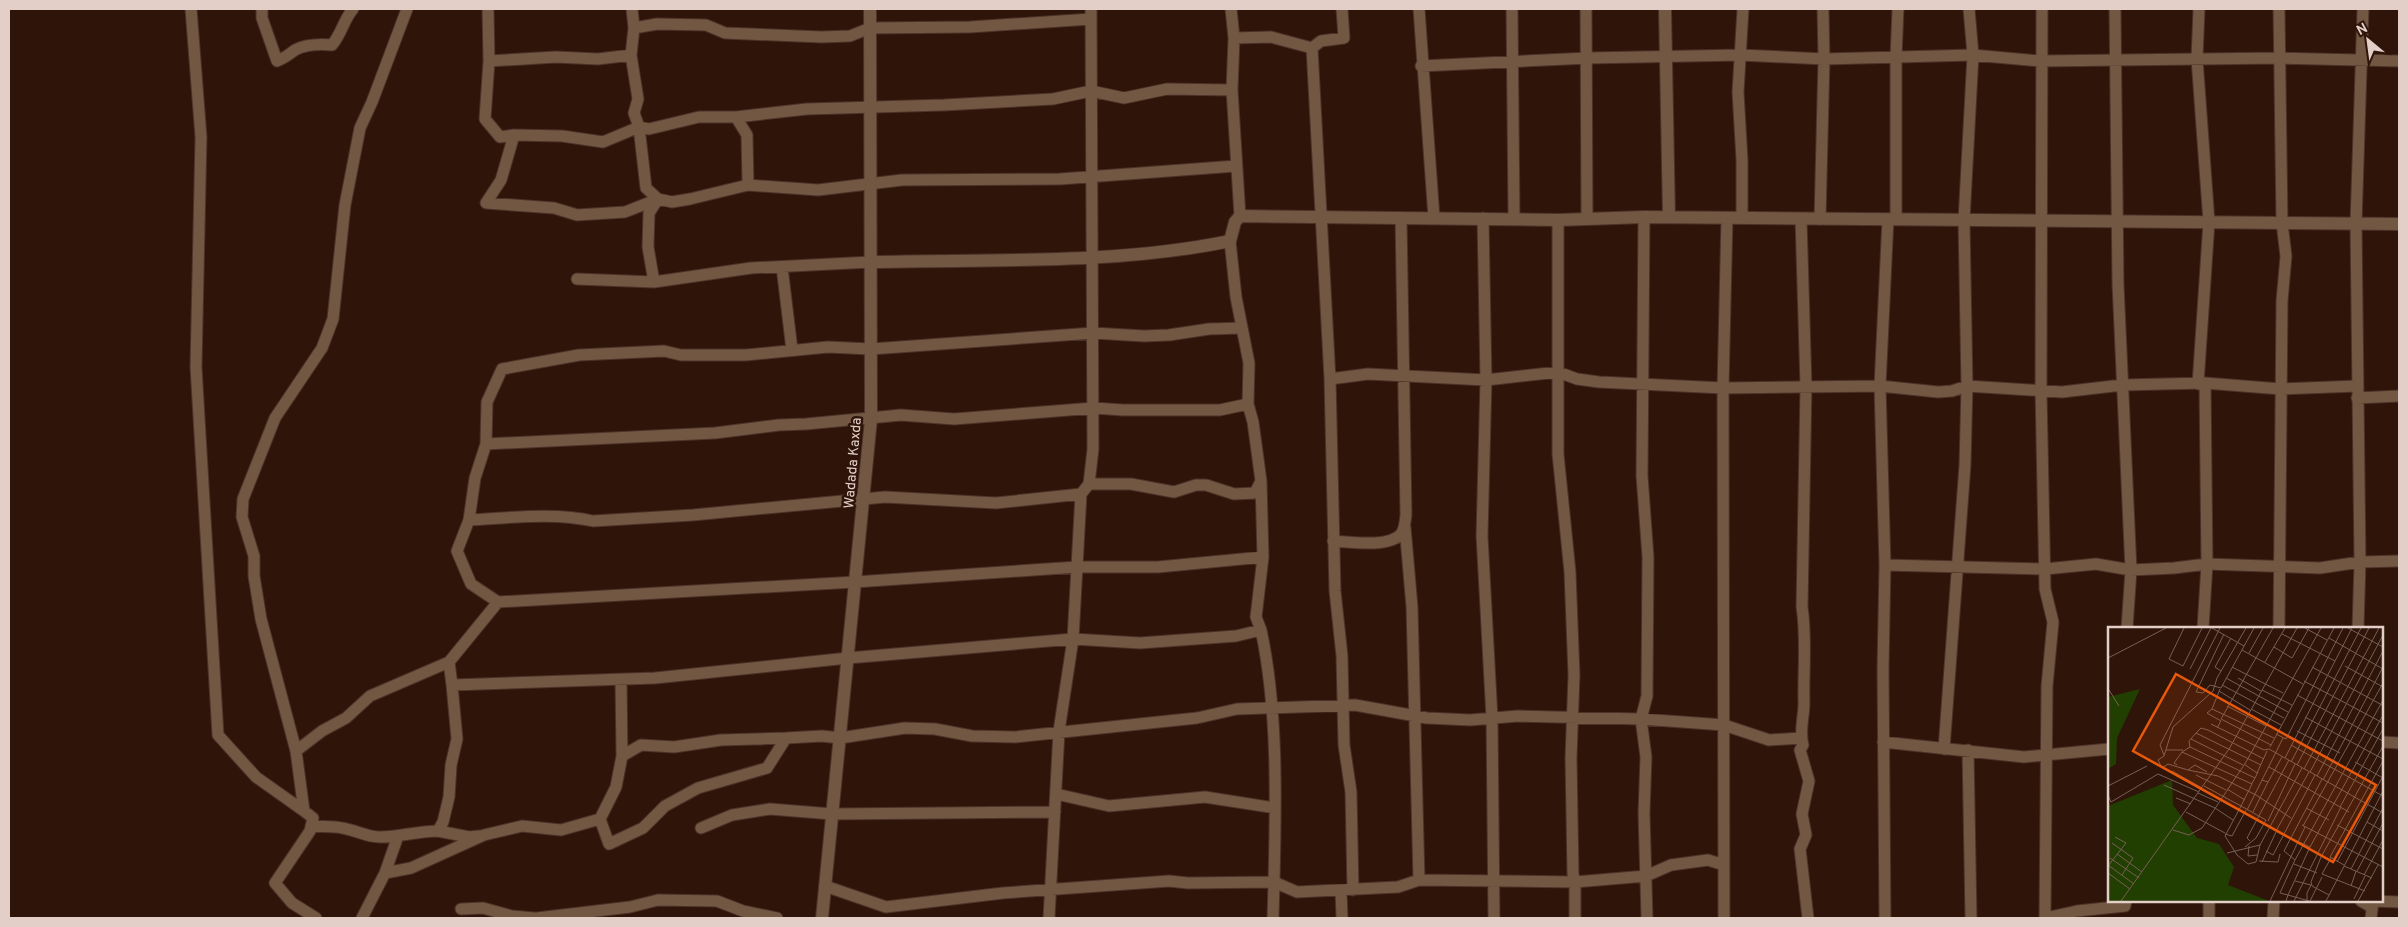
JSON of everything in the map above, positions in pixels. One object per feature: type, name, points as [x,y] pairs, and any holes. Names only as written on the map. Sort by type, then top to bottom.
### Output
[{"type":"street","points":[[191,9],[201,137],[196,367],[218,735],[256,777],[313,818],[311,826],[275,883],[292,903],[316,918]]},
{"type":"street","points":[[262,9],[262,18],[277,61],[296,50],[311,45],[332,45],[342,33],[348,14],[353,9]]},
{"type":"street","points":[[304,811],[296,751],[261,619],[254,576],[254,556],[242,517],[243,499],[274,418],[322,348],[333,319],[344,205],[360,128],[372,102],[407,9]]},
{"type":"street","points":[[488,9],[489,61],[484,119],[500,137],[514,135],[562,136],[603,142],[639,127],[648,129],[699,117],[736,117],[807,109],[870,108],[1053,99],[1091,91],[1124,98],[1167,89],[1232,90]]},
{"type":"street","points":[[632,9],[634,28],[631,55],[638,99],[634,113],[639,127],[646,188],[658,200]]},
{"type":"street","name":"Wadada Kaxda","points":[[822,918],[872,418],[870,9]]},
{"type":"street","points":[[1231,9],[1234,38],[1232,90],[1240,216],[1235,222],[1230,241],[1236,297],[1250,362],[1248,404],[1253,422],[1261,481],[1263,557],[1256,616],[1266,647],[1270,706],[1275,808],[1273,918]]},
{"type":"street","points":[[1312,48],[1320,41],[1344,38],[1342,9]]},
{"type":"street","points":[[1419,9],[1421,66],[1434,218]]},
{"type":"street","points":[[1512,9],[1514,218]]},
{"type":"street","points":[[1586,9],[1588,58],[1587,218]]},
{"type":"street","points":[[1665,9],[1669,217]]},
{"type":"street","points":[[1742,218],[1742,160],[1738,92],[1743,9]]},
{"type":"street","points":[[1820,219],[1824,59],[1823,9]]},
{"type":"street","points":[[1884,918],[1885,565],[1880,386],[1892,219],[1898,9]]},
{"type":"street","points":[[1944,749],[1964,465],[1967,386],[1964,220],[1973,55],[1969,9]]},
{"type":"street","points":[[2042,9],[2040,61],[2042,221],[2041,391],[2045,589],[2053,622],[2047,686],[2045,755],[2045,918],[2125,903],[2127,918]]},
{"type":"street","points":[[2115,9],[2117,221],[2122,385],[2131,570],[2127,627]]},
{"type":"street","points":[[2199,9],[2197,59],[2209,222],[2201,384],[2207,564],[2203,627]]},
{"type":"street","points":[[2279,9],[2282,223],[2286,256],[2282,301],[2279,627]]},
{"type":"street","points":[[2358,627],[2360,562],[2356,224],[2363,9]]},
{"type":"street","points":[[634,28],[657,24],[706,25],[725,34],[821,37],[850,36],[870,28],[970,27],[1091,14],[1094,408],[1089,484],[1082,494],[1073,639],[1059,731],[1049,918]]},
{"type":"street","points":[[1234,38],[1271,36],[1312,48]]},
{"type":"street","points":[[1312,48],[1330,379],[1335,591],[1342,656],[1344,745],[1351,792],[1347,890],[1342,918]]},
{"type":"street","points":[[489,61],[556,57],[598,59],[631,55]]},
{"type":"street","points":[[1421,66],[1666,56],[1824,59],[1973,55],[2040,61],[2279,58],[2399,61]]},
{"type":"street","points":[[736,117],[747,135],[748,185]]},
{"type":"street","points":[[514,135],[501,180],[486,203],[554,208],[577,215],[600,212],[625,212],[658,200],[672,202],[748,185],[818,190],[902,180],[1011,180],[1236,166]]},
{"type":"street","points":[[654,282],[648,247],[650,213],[658,200]]},
{"type":"street","points":[[1240,216],[1558,220],[1669,217],[2399,224]]},
{"type":"street","points":[[1644,217],[1642,476],[1648,557],[1647,696],[1641,719],[1646,757],[1644,813],[1647,918]]},
{"type":"street","points":[[1401,218],[1405,526],[1412,607],[1419,880]]},
{"type":"street","points":[[1483,218],[1486,380],[1482,536],[1492,718],[1492,881],[1494,918]]},
{"type":"street","points":[[1724,918],[1723,388],[1727,218]]},
{"type":"street","points":[[1801,218],[1806,386],[1802,607],[1806,630],[1801,738],[1803,745],[1800,750],[1809,780],[1802,814],[1806,835],[1800,849],[1808,918]]},
{"type":"street","points":[[1558,220],[1558,454],[1571,600],[1574,675],[1571,718],[1575,918]]},
{"type":"street","points":[[577,279],[654,282],[719,272],[782,267],[871,262],[1092,257],[1199,247],[1230,241]]},
{"type":"street","points":[[782,267],[792,350]]},
{"type":"street","points":[[1242,328],[1209,329],[1169,335],[1144,336],[1093,333],[871,349],[828,347],[746,355],[681,355],[664,350],[629,354],[579,355],[502,369],[488,402],[486,444],[475,478],[469,520],[457,551],[471,584],[498,602],[855,582],[1077,566],[1158,567],[1263,557]]},
{"type":"street","points":[[1330,379],[1368,374],[1402,374],[1486,380],[1558,372],[1577,379],[1723,388],[1880,386],[1938,392],[1952,391],[1967,386],[2062,392],[2122,385],[2201,384],[2281,389],[2357,386]]},
{"type":"street","points":[[2357,398],[2399,396]]},
{"type":"street","points":[[486,444],[715,434],[779,424],[901,415],[954,419],[1094,408],[1122,410],[1220,410],[1248,404]]},
{"type":"street","points":[[1089,484],[1131,484],[1174,492],[1196,485],[1234,494],[1255,493],[1261,481]]},
{"type":"street","points":[[469,520],[530,517],[611,520],[693,515],[885,497],[996,503],[1082,494]]},
{"type":"street","points":[[1333,541],[1375,543],[1391,540],[1400,535],[1405,526]]},
{"type":"street","points":[[1885,565],[2045,569],[2096,564],[2131,570],[2207,564],[2320,568],[2360,562],[2399,561]]},
{"type":"street","points":[[296,751],[322,731],[346,718],[370,696],[449,662],[498,602]]},
{"type":"street","points":[[452,685],[621,680],[1073,639],[1140,643],[1236,636],[1261,630]]},
{"type":"street","points":[[438,831],[443,822],[449,797],[451,764],[457,739],[449,662]]},
{"type":"street","points":[[621,680],[622,756],[616,787],[600,819],[609,844],[643,828],[665,806],[698,788],[767,768],[786,738]]},
{"type":"street","points":[[622,756],[641,745],[674,747],[721,740],[822,736],[840,738],[905,728],[935,729],[972,736],[1015,737],[1196,718],[1237,708],[1270,706],[1355,706],[1415,716],[1470,720],[1492,718],[1641,719],[1724,725],[1769,740],[1801,738]]},
{"type":"street","points":[[1883,742],[2024,757],[2108,749]]},
{"type":"street","points":[[2383,742],[2399,743]]},
{"type":"street","points":[[1968,750],[1971,918]]},
{"type":"street","points":[[1056,794],[1109,806],[1205,797],[1275,808]]},
{"type":"street","points":[[701,828],[732,816],[770,809],[832,814],[1055,812]]},
{"type":"street","points":[[385,872],[411,868],[484,836],[522,826],[561,830],[600,819]]},
{"type":"street","points":[[311,826],[343,828],[371,836],[398,836],[417,831],[438,831],[470,837],[484,836]]},
{"type":"street","points":[[362,918],[385,872],[398,836]]},
{"type":"street","points":[[825,886],[886,907],[1051,889],[1169,881],[1188,883],[1274,882],[1297,892],[1398,887],[1419,880],[1575,882],[1646,876],[1671,865],[1708,860],[1724,865]]},
{"type":"street","points":[[461,909],[483,908],[512,916],[535,918],[630,907],[658,900],[717,901],[743,911],[777,918]]},
{"type":"street","points":[[2383,901],[2399,902]]},
{"type":"street","points":[[2209,902],[2209,918]]},
{"type":"street","points":[[2273,918],[2274,902]]},
{"type":"street","points":[[2371,918],[2373,902]]}]
